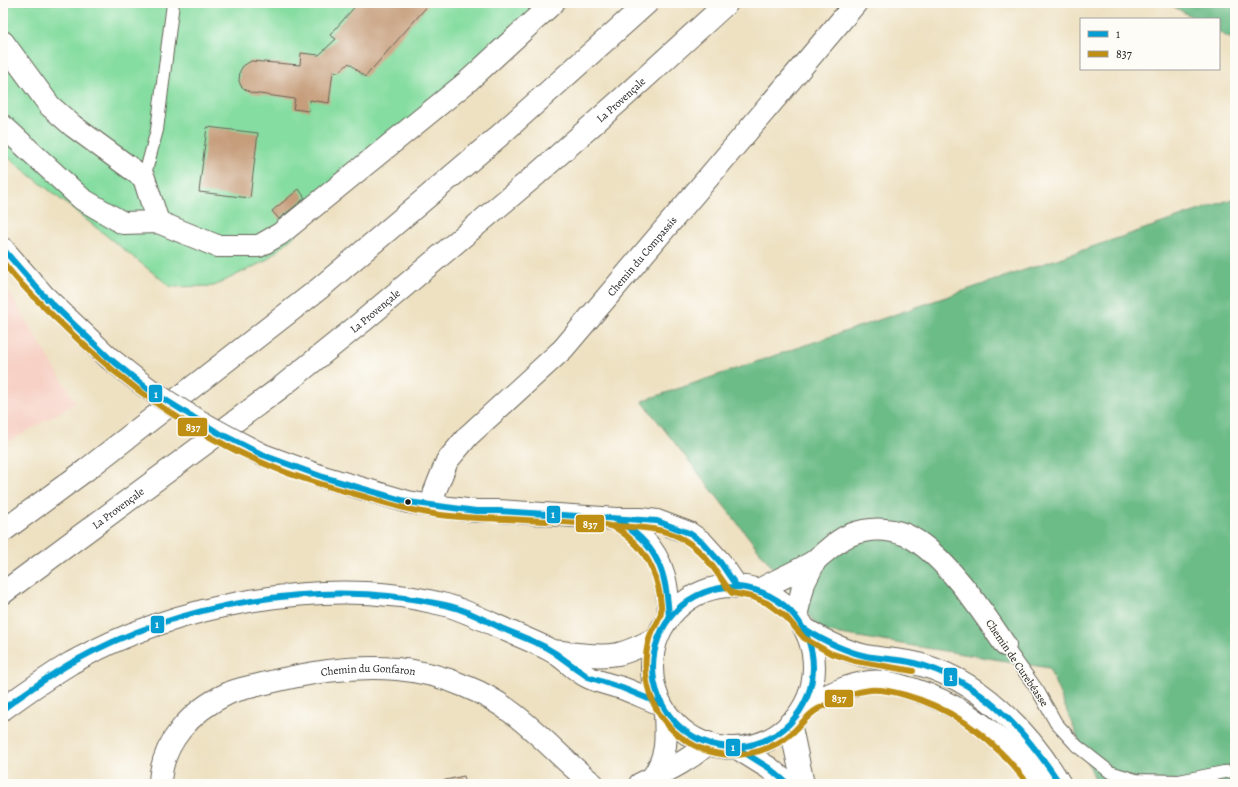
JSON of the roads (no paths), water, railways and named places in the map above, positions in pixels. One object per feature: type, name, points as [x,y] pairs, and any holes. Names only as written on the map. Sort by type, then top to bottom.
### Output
[{"type":"main road","points":[[3,126],[82,199],[123,223],[158,222],[217,246],[258,246],[280,234],[467,82],[553,3]]},
{"type":"main road","points":[[3,531],[86,470],[320,288],[499,136],[647,3]]},
{"type":"main road","name":"La Provençale","points":[[3,593],[280,388],[362,322],[537,174],[630,92],[727,3]]},
{"type":"main road","name":"Chemin du Compassis","points":[[432,506],[435,491],[447,461],[468,436],[563,349],[856,3]]},
{"type":"main road","points":[[3,42],[50,106],[73,126],[144,178],[158,222]]},
{"type":"main road","points":[[3,248],[44,296],[108,357],[148,389],[217,432],[263,455],[323,477],[408,502],[476,511],[498,511],[658,521],[689,533],[702,542],[713,553],[737,587]]},
{"type":"main road","points":[[617,519],[640,536],[658,558],[666,583],[669,618]]},
{"type":"main road","name":"Chemin de Curebéasse","points":[[815,561],[838,541],[864,530],[893,531],[907,536],[919,543],[931,553],[950,572],[986,616],[1005,645]]},
{"type":"main road","points":[[759,590],[815,561]]},
{"type":"main road","points":[[3,709],[31,688],[72,663],[104,647],[182,617],[225,605],[283,596],[327,593],[368,594],[403,597],[425,601],[447,606],[484,620],[552,651],[589,678],[624,689],[663,708],[685,731],[697,739],[720,747],[737,748],[771,738],[784,730],[804,707],[811,689],[814,666],[812,649],[800,623],[804,583],[815,561]]},
{"type":"main road","points":[[646,781],[660,767],[664,756],[663,708],[653,672],[656,638],[669,618],[678,608],[702,592],[723,588],[749,587],[772,596],[785,605],[800,623],[821,639],[851,652],[866,656],[914,663],[933,669],[965,684],[1001,710],[1017,726],[1039,752],[1060,784]]},
{"type":"main road","points":[[552,651],[604,655],[631,650],[656,638]]},
{"type":"main road","name":"Chemin du Gonfaron","points":[[160,784],[163,763],[173,740],[182,727],[196,713],[228,693],[299,675],[339,669],[374,668],[397,669],[429,674],[468,687],[497,702],[526,723],[593,784]]},
{"type":"main road","points":[[804,707],[843,688],[872,682],[904,686],[922,692],[960,709],[978,721],[1010,749],[1038,784]]},
{"type":"main road","points":[[790,723],[803,784]]},
{"type":"main road","points":[[646,781],[674,768],[698,753],[708,743]]},
{"type":"main road","points":[[737,748],[769,768],[788,784]]},
{"type":"lane","points":[[144,178],[157,130],[173,3]]},
{"type":"lane","name":"Chemin de Curebéasse","points":[[1005,645],[1038,691],[1056,723],[1077,746],[1110,772],[1136,780],[1179,781],[1235,771]]}]
